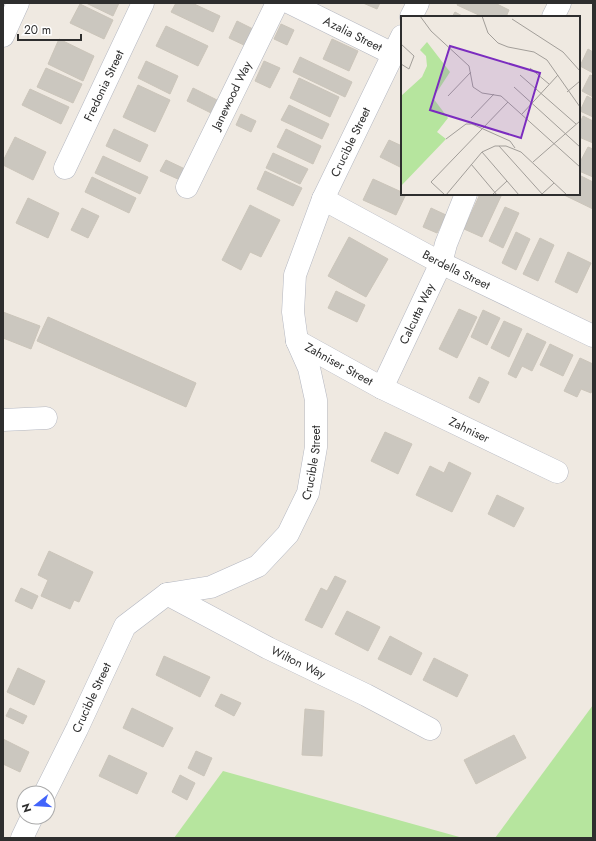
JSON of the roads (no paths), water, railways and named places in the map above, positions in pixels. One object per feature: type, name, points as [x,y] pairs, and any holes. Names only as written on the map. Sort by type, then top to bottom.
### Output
[{"type":"street","points":[[3,36],[18,3]]},
{"type":"street","name":"Fredonia Street","points":[[65,168],[143,3]]},
{"type":"street","name":"Janewood Way","points":[[187,187],[277,3]]},
{"type":"street","name":"Azalia Street","points":[[290,3],[398,45]]},
{"type":"street","points":[[412,16],[418,3]]},
{"type":"street","points":[[554,16],[560,3]]},
{"type":"street","name":"Crucible Street","points":[[49,785],[125,626],[167,594],[211,587],[258,566],[288,534],[308,493],[316,447],[316,400],[309,368],[297,341],[293,312],[295,275],[323,199],[398,45]]},
{"type":"street","name":"Calcutta Way","points":[[382,388],[441,263],[446,244],[466,195]]},
{"type":"street","name":"Berdella Street","points":[[323,199],[441,263],[593,336]]},
{"type":"street","name":"Zahniser Street","points":[[297,341],[382,388]]},
{"type":"street","name":"Zahniser","points":[[382,388],[557,472]]},
{"type":"street","points":[[3,420],[46,418]]},
{"type":"street","name":"Wilton Way","points":[[167,594],[268,648],[366,695],[430,729]]},
{"type":"street","points":[[22,838],[28,825]]}]
